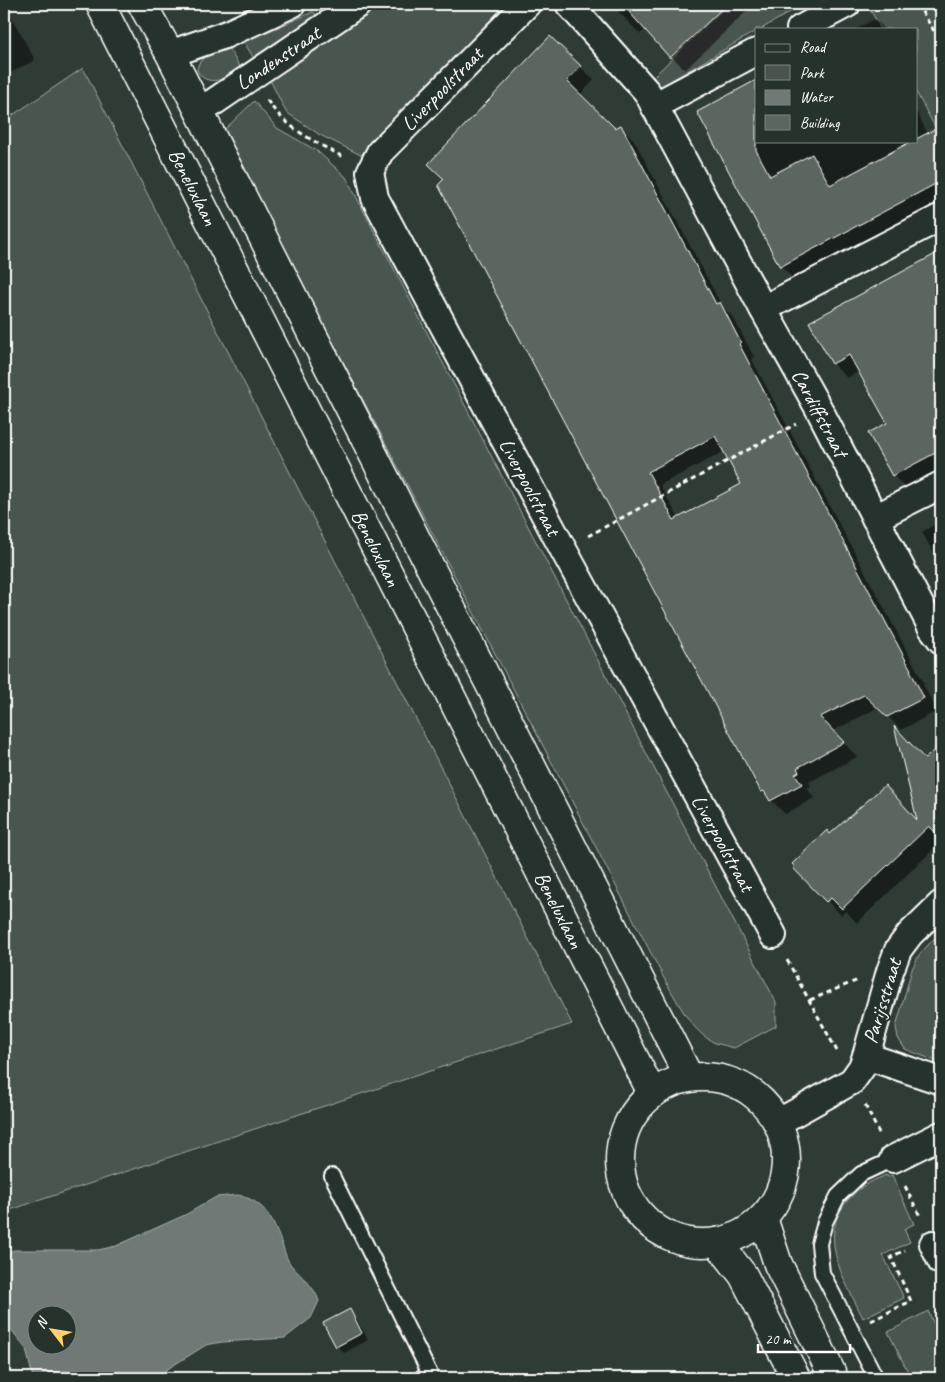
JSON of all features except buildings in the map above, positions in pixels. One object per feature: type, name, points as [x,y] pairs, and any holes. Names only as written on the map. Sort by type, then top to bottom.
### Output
[{"type":"street","name":"Beneluxlaan","points":[[100,4],[652,1093]]},
{"type":"street","name":"Beneluxlaan","points":[[142,4],[170,54],[689,1077]]},
{"type":"street","name":"Londenstraat","points":[[170,54],[227,34],[292,4]]},
{"type":"street","name":"Londenstraat","points":[[199,112],[358,4]]},
{"type":"street","name":"Liverpoolstraat","points":[[527,4],[380,152],[370,172],[375,198],[773,935]]},
{"type":"street","name":"Cardiffstraat","points":[[569,4],[646,92],[762,309],[820,411],[932,628],[941,640]]},
{"type":"street","points":[[802,28],[847,4]]},
{"type":"street","points":[[654,106],[755,53]]},
{"type":"street","points":[[762,309],[941,217]]},
{"type":"street","points":[[876,518],[941,485]]},
{"type":"street","name":"Parijsstraat","points":[[852,1081],[862,1067],[866,1056],[890,971],[898,950],[910,934],[941,904]]},
{"type":"street","points":[[866,1056],[941,1081]]},
{"type":"street","points":[[689,1077],[718,1078],[744,1087],[772,1113],[778,1123],[785,1147],[785,1174],[771,1208],[754,1226],[717,1242],[684,1242],[657,1230],[641,1217],[625,1192],[620,1175],[620,1146],[632,1116],[652,1093],[689,1077]]},
{"type":"street","points":[[778,1123],[852,1081]]},
{"type":"street","points":[[892,1159],[941,1136]]},
{"type":"street","points":[[763,1218],[778,1264],[834,1378]]},
{"type":"street","points":[[717,1242],[743,1276],[796,1378]]},
{"type":"lane","points":[[876,1378],[822,1273],[819,1244],[825,1222],[838,1196],[861,1174],[892,1159]]},
{"type":"lane","points":[[332,1176],[428,1377]]},
{"type":"path","points":[[918,4],[941,42]]},
{"type":"path","points":[[252,76],[274,110],[309,139],[370,172]]},
{"type":"path","points":[[563,549],[820,411]]},
{"type":"path","points":[[773,935],[810,1000],[852,1081]]},
{"type":"path","points":[[810,1000],[868,976],[890,971]]},
{"type":"path","points":[[852,1331],[911,1301],[891,1258],[927,1251]]},
{"type":"green space","points":[[376,4],[506,4],[361,155],[320,135],[286,112],[270,80]]},
{"type":"green space","points":[[728,4],[804,4],[763,28],[755,28],[755,32],[657,89],[651,79]]},
{"type":"green space","points":[[867,4],[941,4],[941,138],[918,96],[918,28],[880,28]]},
{"type":"green space","points":[[313,12],[316,16],[256,62],[244,42]]},
{"type":"green space","points":[[227,46],[242,70],[218,80],[206,79],[201,76],[197,70],[201,61],[208,55]]},
{"type":"green space","points":[[83,68],[572,1024],[4,1212],[4,121]]},
{"type":"green space","points":[[254,101],[277,128],[317,151],[346,177],[776,1002],[776,1026],[734,1048],[715,1043],[699,1032],[692,1024],[666,982],[223,131]]},
{"type":"green space","points":[[941,931],[941,1063],[905,1049],[898,1038],[896,1027],[912,969],[919,955]]},
{"type":"green space","points":[[886,1175],[888,1177],[892,1175],[914,1224],[904,1229],[910,1242],[883,1255],[904,1298],[863,1318],[839,1267],[834,1234],[837,1218],[846,1202],[862,1187]]},
{"type":"green space","points":[[928,1311],[941,1340],[941,1378],[911,1378],[888,1332]]},
{"type":"water","points":[[238,1195],[256,1202],[272,1221],[290,1263],[317,1295],[319,1301],[311,1318],[285,1338],[222,1342],[206,1345],[153,1378],[33,1378],[26,1349],[4,1320],[4,1254],[14,1250],[98,1250],[116,1246],[187,1214],[216,1197]]}]
